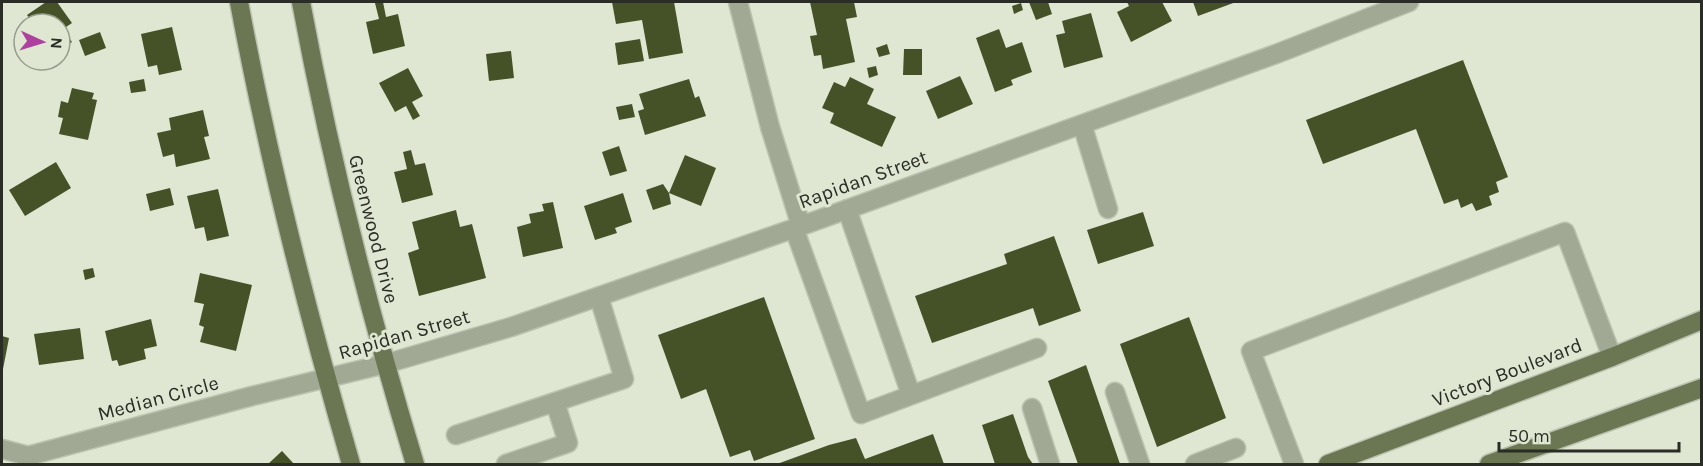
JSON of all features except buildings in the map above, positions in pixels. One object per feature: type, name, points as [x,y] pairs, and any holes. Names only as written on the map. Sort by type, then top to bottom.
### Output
[{"type":"main road","points":[[239,2],[282,208],[326,379],[351,465]]},
{"type":"main road","name":"Greenwood Drive","points":[[301,2],[331,152],[385,364],[415,465]]},
{"type":"main road","name":"Victory Boulevard","points":[[1329,465],[1612,357],[1701,320]]},
{"type":"main road","points":[[1489,465],[1701,388]]},
{"type":"street","points":[[738,2],[797,227],[861,414],[1037,348]]},
{"type":"street","name":"Rapidan Street","points":[[326,379],[511,327],[599,297],[1276,54],[1409,2]]},
{"type":"street","points":[[1082,124],[1108,209]]},
{"type":"street","points":[[847,209],[911,395]]},
{"type":"street","points":[[1294,465],[1251,351],[1565,232],[1612,357]]},
{"type":"street","points":[[456,435],[624,379],[599,297]]},
{"type":"street","name":"Median Circle","points":[[28,456],[252,396],[326,379]]},
{"type":"street","points":[[1115,392],[1140,465]]},
{"type":"street","points":[[1653,407],[1701,398]]},
{"type":"street","points":[[506,465],[568,443],[555,402]]},
{"type":"street","points":[[1032,408],[1050,465]]},
{"type":"street","points":[[1195,465],[1236,448]]},
{"type":"street","points":[[2,449],[28,456]]},
{"type":"street","points":[[2,463],[28,456]]}]
